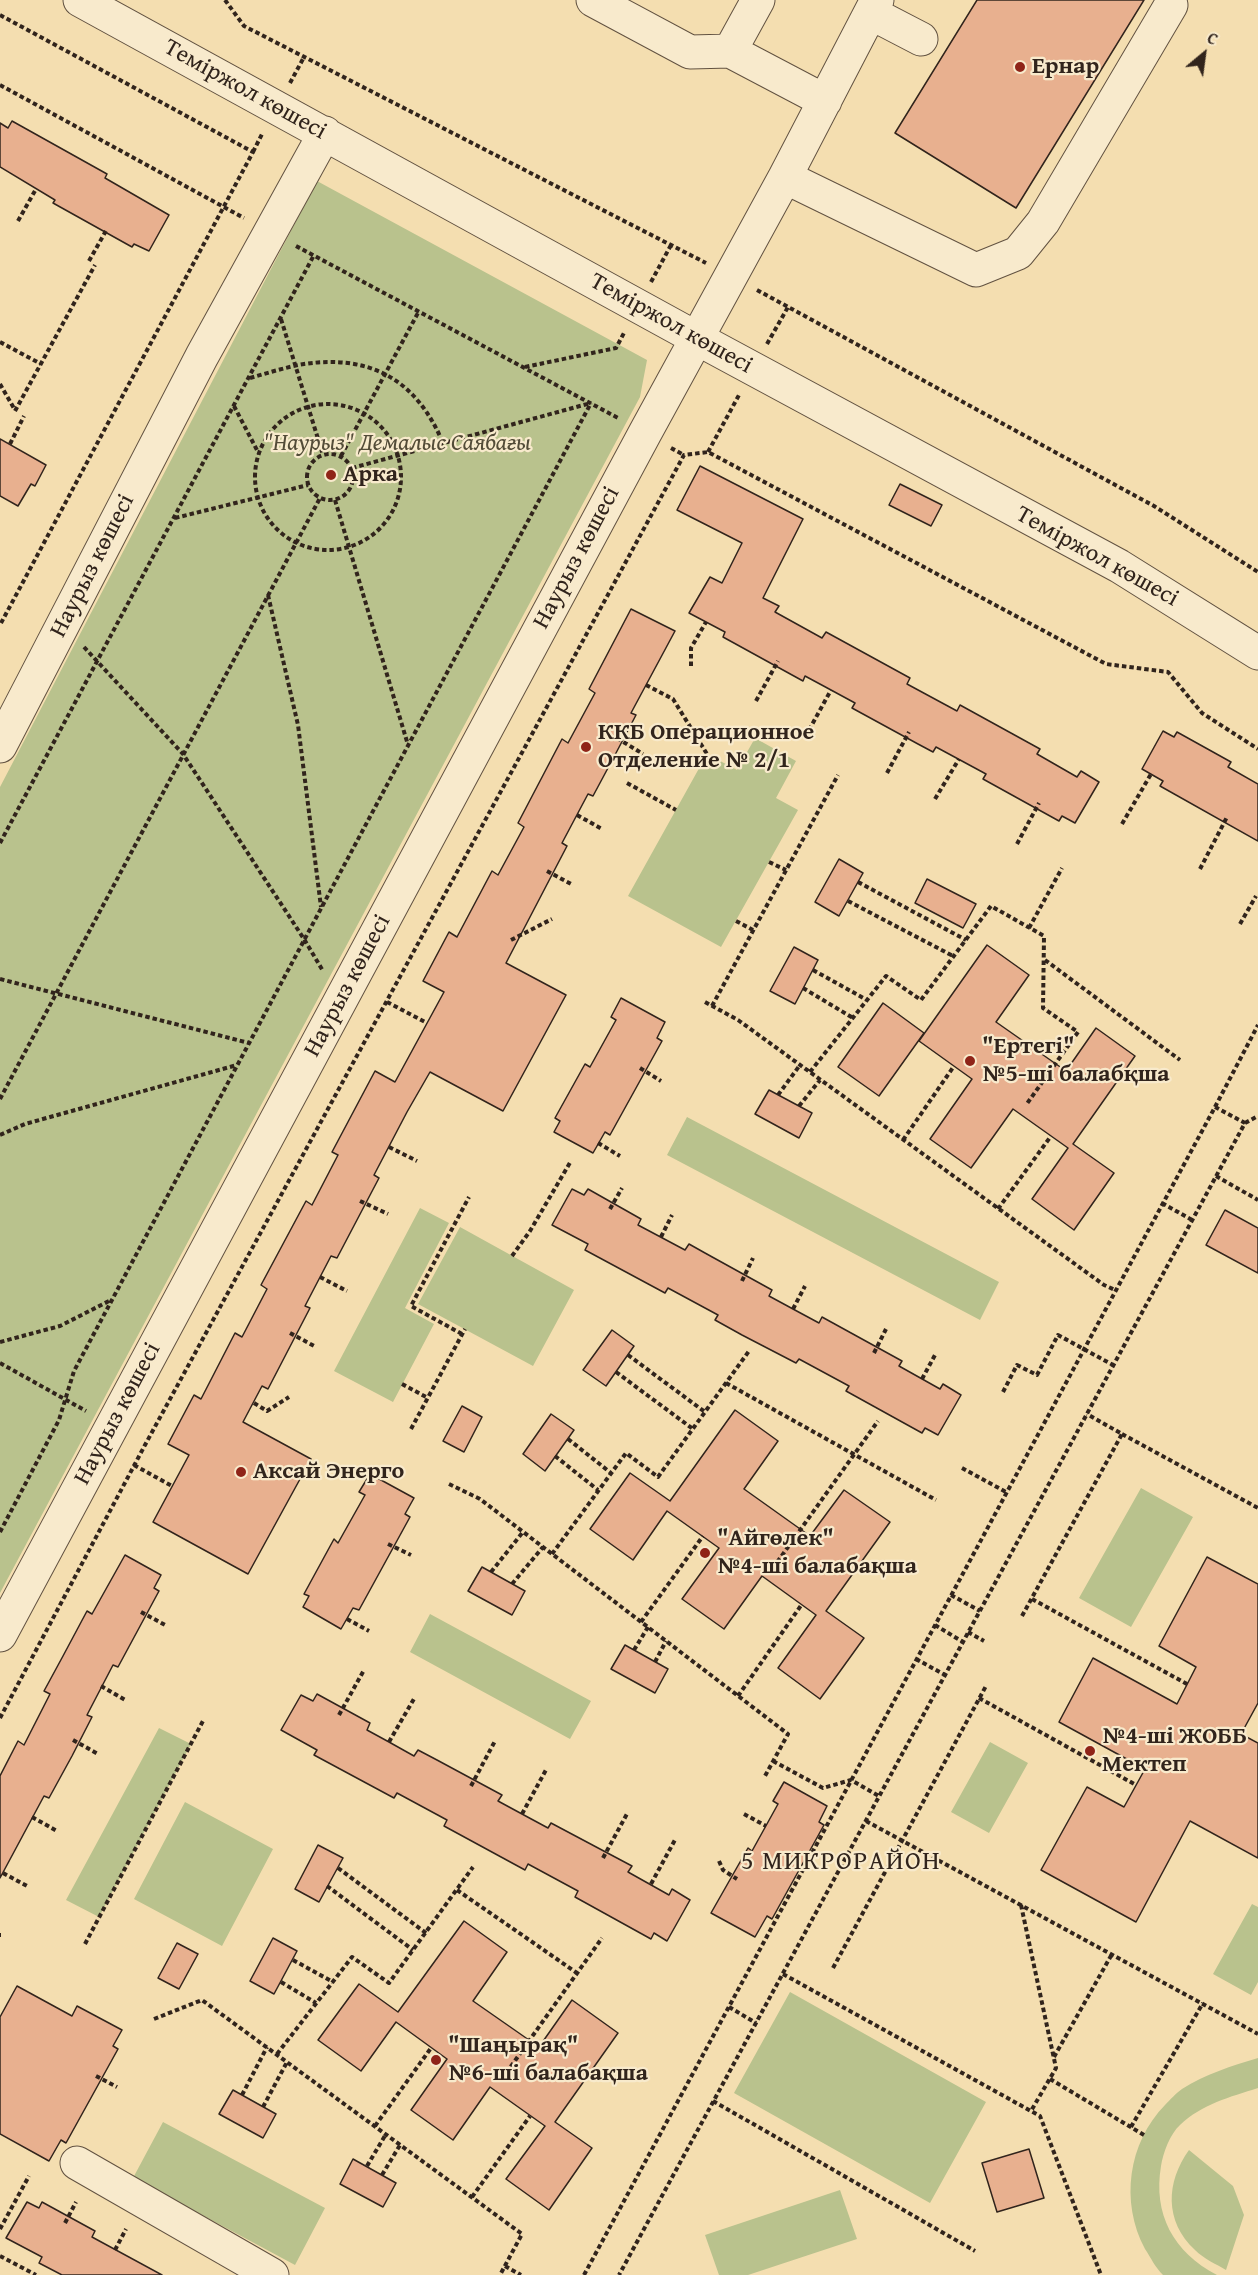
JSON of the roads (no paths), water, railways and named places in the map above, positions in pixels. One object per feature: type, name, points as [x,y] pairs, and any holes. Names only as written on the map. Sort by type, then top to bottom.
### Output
[{"type":"street","name":"Теміржол көшесі","points":[[80,0],[698,339],[1119,566],[1258,653]]},
{"type":"street","points":[[593,0],[690,52],[730,51],[825,101]]},
{"type":"street","points":[[730,51],[758,0]]},
{"type":"street","points":[[785,177],[976,270],[1018,253],[1043,222],[1172,4]]},
{"type":"street","name":"Наурыз көшесі","points":[[0,1635],[645,433],[785,177],[874,6]]},
{"type":"street","points":[[874,6],[921,39]]},
{"type":"street","name":"Наурыз көшесі","points":[[0,746],[202,356],[325,134]]},
{"type":"street","points":[[76,2163],[272,2275]]},
{"type":"place","name":"Ернар","points":[[1020,67]]},
{"type":"place","name":"Арка","points":[[331,475]]},
{"type":"place","name":"ККБ Операционное Отделение № 2/1","points":[[586,747]]},
{"type":"place","name":"\"Ертегі\" №5-ші балабқша","points":[[970,1061]]},
{"type":"place","name":"Аксай Энерго","points":[[241,1472]]},
{"type":"place","name":"\"Айгөлек\" №4-ші балабақша","points":[[705,1553]]},
{"type":"place","name":"№4-ші ЖОББ Мектеп","points":[[1090,1751]]},
{"type":"place","name":"\"Шаңырақ\" №6-ші балабақша","points":[[436,2060]]},
{"type":"district","name":"5 МИКРОРАЙОН","points":[[841,1862]]},
{"type":"park label","name":"\"Наурыз\" Демалыс Саябағы","points":[[397,444]]}]
